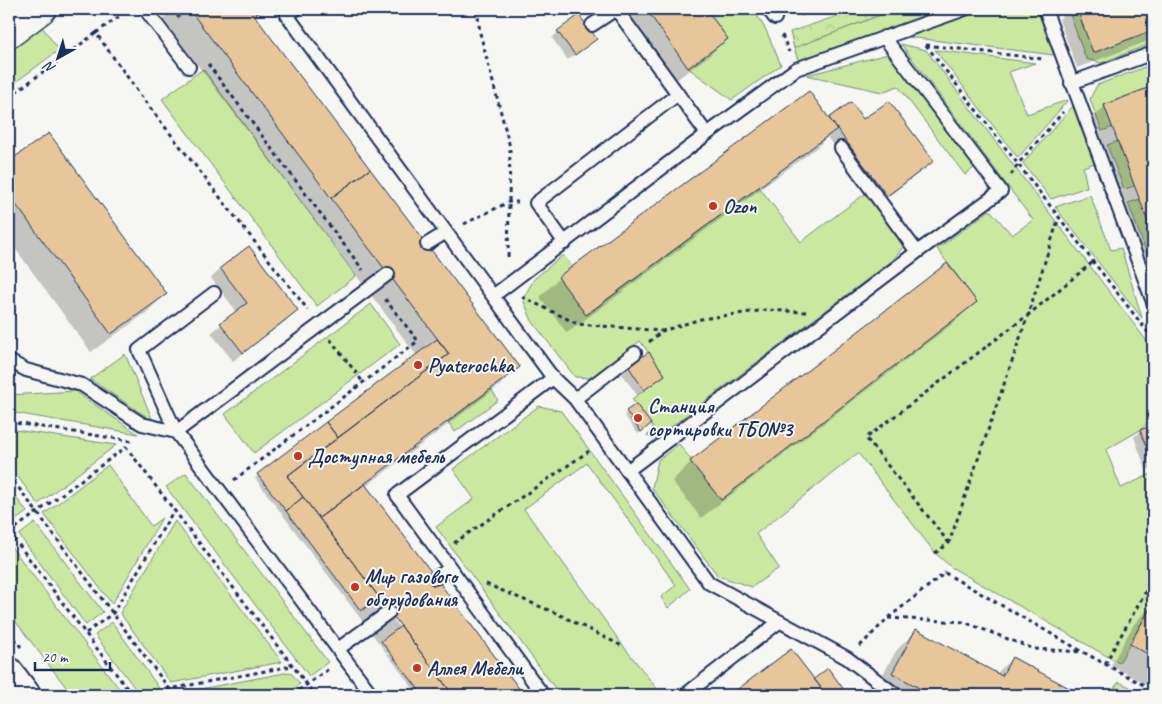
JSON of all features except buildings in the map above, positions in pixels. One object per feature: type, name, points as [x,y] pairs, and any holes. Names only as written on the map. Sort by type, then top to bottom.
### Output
[{"type":"street","points":[[9,34],[42,9]]},
{"type":"street","points":[[9,670],[28,695]]},
{"type":"lane","points":[[145,9],[189,67]]},
{"type":"lane","points":[[296,9],[287,15],[553,378],[575,398],[709,583],[847,658],[896,695]]},
{"type":"lane","points":[[592,25],[616,9],[707,134]]},
{"type":"lane","points":[[493,296],[796,69],[964,9]]},
{"type":"lane","points":[[1045,9],[1153,302]]},
{"type":"lane","points":[[627,472],[917,252],[1001,191],[884,37]]},
{"type":"lane","points":[[1071,83],[1153,53]]},
{"type":"lane","points":[[565,242],[536,203],[678,94]]},
{"type":"lane","points":[[841,148],[917,252]]},
{"type":"lane","points":[[427,244],[446,233]]},
{"type":"lane","points":[[9,361],[26,370],[82,385],[142,424],[176,432],[388,274]]},
{"type":"lane","points":[[214,293],[139,350],[176,432],[372,695]]},
{"type":"lane","points":[[575,398],[635,353]]},
{"type":"lane","points":[[543,695],[396,495],[553,378]]},
{"type":"lane","points":[[435,578],[450,569]]},
{"type":"lane","points":[[341,654],[389,612]]},
{"type":"lane","points":[[684,695],[780,622]]},
{"type":"path","points":[[9,97],[130,9]]},
{"type":"path","points":[[477,9],[480,33],[510,146],[508,284],[523,299],[578,324],[662,331],[701,319],[765,310],[837,313]]},
{"type":"path","points":[[771,14],[796,69]]},
{"type":"path","points":[[96,33],[144,100],[363,382]]},
{"type":"path","points":[[1064,61],[926,45],[1153,339]]},
{"type":"path","points":[[204,58],[418,341],[219,491]]},
{"type":"path","points":[[1001,191],[1018,164],[1076,97]]},
{"type":"path","points":[[446,233],[510,202],[529,201],[536,203]]},
{"type":"path","points":[[935,553],[949,543],[1028,315],[1059,217]]},
{"type":"path","points":[[949,543],[866,438],[1028,315],[1093,262]]},
{"type":"path","points":[[635,353],[662,331]]},
{"type":"path","points":[[9,422],[135,441]]},
{"type":"path","points":[[438,554],[604,440]]},
{"type":"path","points":[[132,695],[9,533],[126,447],[315,695]]},
{"type":"path","points":[[9,475],[174,695]]},
{"type":"path","points":[[86,633],[113,613],[174,510]]},
{"type":"path","points":[[847,658],[888,618],[945,573],[1153,690]]},
{"type":"path","points":[[1105,664],[1151,582],[1153,582]]},
{"type":"path","points":[[483,583],[558,614],[624,647]]},
{"type":"path","points":[[888,618],[964,622],[1034,650],[1083,652]]},
{"type":"path","points":[[292,695],[307,685],[341,654]]},
{"type":"path","points":[[161,695],[169,689],[292,666]]},
{"type":"green space","points":[[706,9],[753,9],[766,30],[781,65],[732,100],[688,68],[728,39]]},
{"type":"green space","points":[[858,9],[896,9],[794,48],[790,32]]},
{"type":"green space","points":[[896,9],[941,9],[799,63],[794,48]]},
{"type":"green space","points":[[981,9],[1037,9],[1054,55],[899,36]]},
{"type":"green space","points":[[1068,9],[1077,9],[1094,52],[1146,33],[1150,44],[1101,63],[1086,59]]},
{"type":"green space","points":[[42,27],[59,50],[9,87],[9,51]]},
{"type":"green space","points":[[901,44],[926,50],[1149,344],[1153,352],[1153,418],[1140,430],[1106,450],[1121,488],[1153,473],[1153,603],[1119,663],[951,567],[935,553],[858,453],[756,534],[779,568],[752,587],[718,576],[652,488],[658,460],[679,444],[721,499],[977,302],[937,249],[990,210],[1012,235],[1033,220]]},
{"type":"green space","points":[[935,50],[1035,63],[1009,72],[1027,114],[1068,100],[1018,158]]},
{"type":"green space","points":[[888,54],[975,167],[965,175],[898,86],[882,92],[807,75]]},
{"type":"green space","points":[[1153,64],[1153,86],[1104,105],[1113,127],[1102,131],[1090,99],[1097,85]]},
{"type":"green space","points":[[203,69],[356,276],[317,306],[162,99]]},
{"type":"green space","points":[[1073,106],[1094,163],[1083,167],[1087,187],[1051,199],[1023,163]]},
{"type":"green space","points":[[1118,141],[1135,186],[1124,189],[1107,145]]},
{"type":"green space","points":[[759,187],[801,242],[866,193],[898,235],[903,247],[893,260],[664,432],[647,436],[654,429],[632,399],[665,375],[640,341],[591,378],[575,377],[532,321],[523,299],[534,279],[563,255],[572,267],[587,315]]},
{"type":"green space","points":[[1090,195],[1111,250],[1121,248],[1142,318],[1055,207]]},
{"type":"green space","points":[[1140,199],[1153,235],[1153,251],[1147,254],[1128,203]]},
{"type":"green space","points":[[371,304],[400,344],[254,453],[225,414]]},
{"type":"green space","points":[[125,354],[153,421],[90,379]]},
{"type":"green space","points":[[491,389],[498,400],[455,432],[448,422]]},
{"type":"green space","points":[[76,391],[138,434],[9,412],[9,395]]},
{"type":"green space","points":[[539,406],[561,411],[690,589],[668,608],[661,597],[676,585],[587,463],[524,509],[624,647],[658,690],[651,695],[560,695],[436,527],[474,499],[453,469]]},
{"type":"green space","points":[[9,429],[116,445],[38,504],[9,465]]},
{"type":"green space","points":[[108,465],[151,526],[162,518],[112,604],[44,514]]},
{"type":"green space","points":[[186,473],[328,662],[309,676],[166,487]]},
{"type":"green space","points":[[9,488],[27,512],[10,524],[9,522]]},
{"type":"green space","points":[[175,521],[282,662],[171,683],[120,613]]},
{"type":"green space","points":[[35,523],[103,612],[86,625],[19,535]]},
{"type":"green space","points":[[9,544],[124,695],[72,695],[9,613]]},
{"type":"green space","points":[[112,622],[159,688],[150,695],[140,695],[95,635]]},
{"type":"green space","points":[[290,672],[300,684],[284,695],[181,695],[179,693]]},
{"type":"green space","points":[[1119,682],[1147,695],[1108,695]]},
{"type":"place","name":"Ozon","points":[[713,206]]},
{"type":"place","name":"Pyaterochka","points":[[418,365]]},
{"type":"place","name":"Станция сортировки ТБО№3","points":[[638,418]]},
{"type":"place","name":"Доступная мебель","points":[[298,456]]},
{"type":"place","name":"Мир газового оборудования","points":[[355,587]]},
{"type":"place","name":"Аллея Мебели","points":[[417,668]]}]
